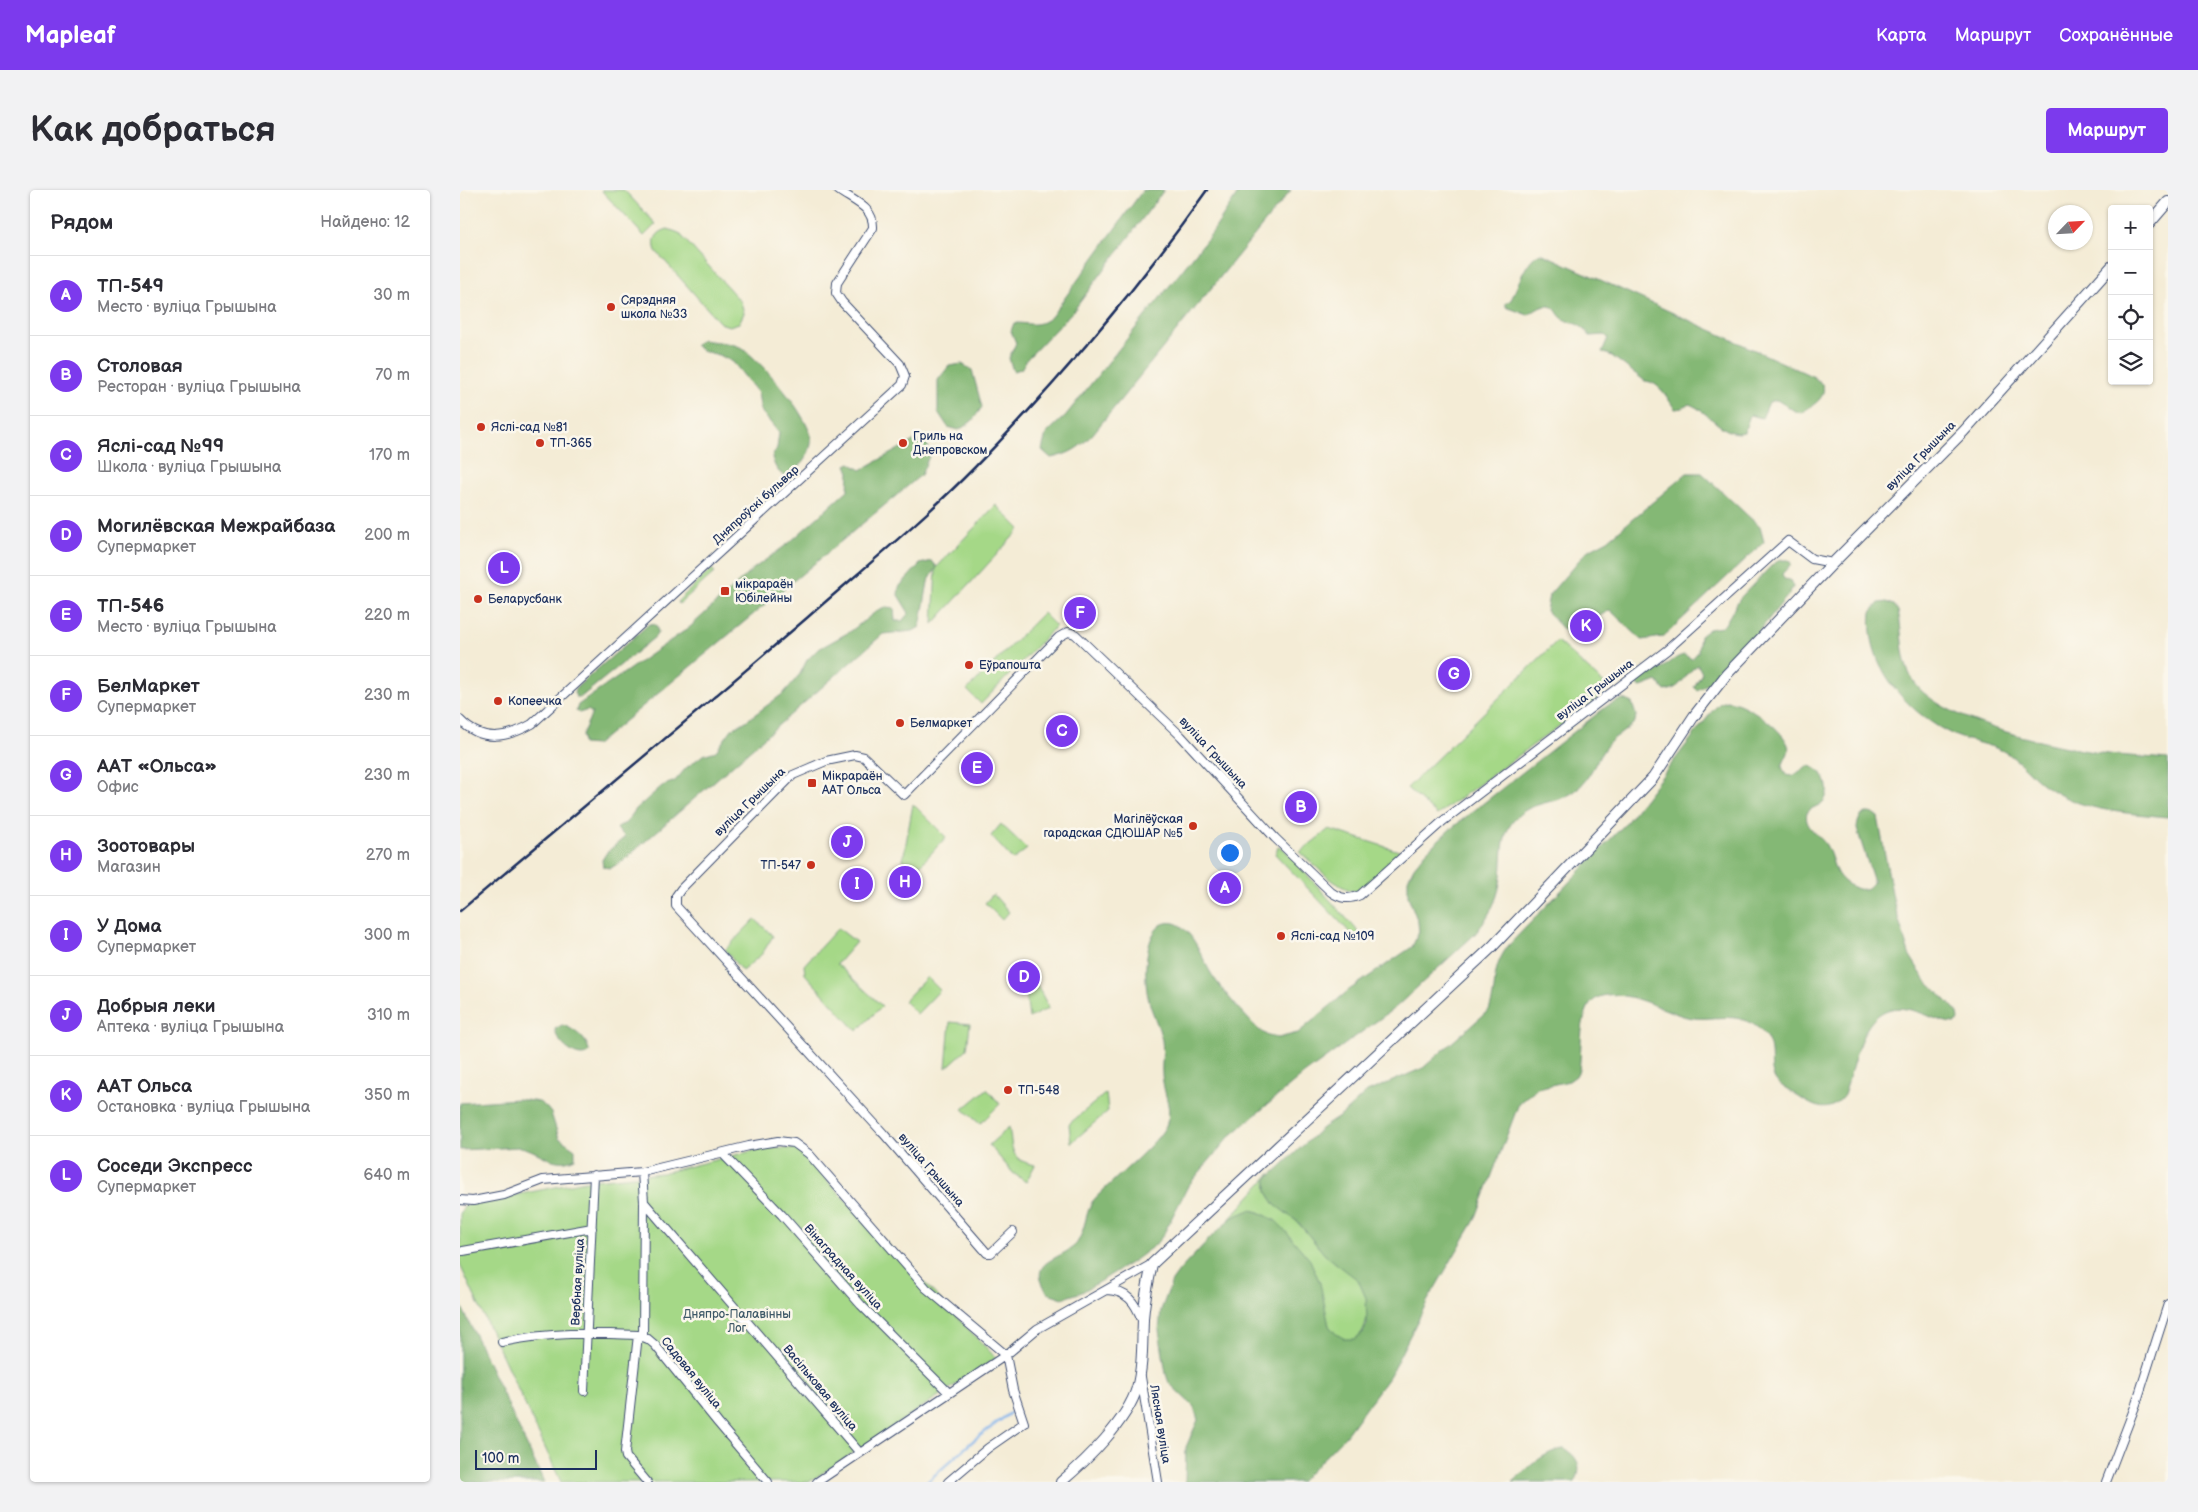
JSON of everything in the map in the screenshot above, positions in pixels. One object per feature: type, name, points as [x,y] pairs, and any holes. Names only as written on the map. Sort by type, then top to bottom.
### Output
[{"type":"street","name":"Дняпроўскі бульвар","points":[[460,720],[477,733],[494,737],[515,734],[532,724],[902,385],[905,376],[900,364],[842,302],[836,293],[838,283],[874,228],[874,218],[869,211],[838,190]]},
{"type":"street","points":[[2153,219],[2168,202]]},
{"type":"street","name":"вуліца Грышына","points":[[1013,1232],[991,1253],[987,1253],[883,1133],[676,906],[676,896],[681,889],[793,775],[826,761],[855,755],[864,758],[904,796],[1059,637],[1068,632],[1075,634],[1181,736],[1275,838],[1331,892],[1338,896],[1353,898],[1360,895],[1443,821],[1667,650],[1788,541],[1812,559],[1833,563],[1964,431],[2108,270]]},
{"type":"street","points":[[817,1482],[1006,1356],[1037,1329],[1152,1264],[1492,947],[1653,778],[1694,716],[1726,675],[1833,563]]},
{"type":"street","points":[[460,1200],[473,1201],[504,1195],[543,1180],[642,1172],[723,1154],[749,1146],[778,1142],[789,1142],[798,1145],[809,1154],[926,1288],[1006,1356],[1013,1390],[1024,1422],[988,1448],[948,1482]]},
{"type":"street","name":"Вінаградная вуліца","points":[[723,1154],[782,1215],[861,1305],[949,1393]]},
{"type":"street","name":"Садовая вуліца","points":[[642,1172],[644,1202],[641,1336],[655,1345],[768,1482]]},
{"type":"street","name":"Вербная вуліца","points":[[584,1390],[594,1176]]},
{"type":"street","name":"Васільковая вуліца","points":[[644,1202],[860,1454]]},
{"type":"street","points":[[463,1250],[592,1228]]},
{"type":"street","points":[[1061,1482],[1088,1456],[1124,1414],[1133,1398],[1140,1370],[1145,1295],[1152,1264]]},
{"type":"street","points":[[1107,1290],[1126,1294],[1136,1306],[1143,1323]]},
{"type":"street","points":[[2106,1482],[2136,1404],[2168,1304]]},
{"type":"street","points":[[502,1342],[551,1333],[587,1332],[641,1336],[625,1443],[626,1457],[647,1482]]},
{"type":"street","name":"Лясная вуліца","points":[[1140,1370],[1158,1482]]},
{"type":"green space","points":[[601,190],[624,190],[656,224],[644,236]]},
{"type":"green space","points":[[1143,190],[1164,190],[1074,310],[1027,359],[1021,369],[1013,371],[1009,358],[1016,343],[1011,331],[1014,323],[1038,324],[1051,317]]},
{"type":"green space","points":[[1240,190],[1291,190],[1092,435],[1074,450],[1051,458],[1042,450],[1046,434],[1066,415],[1212,233]]},
{"type":"green space","points":[[668,229],[679,233],[741,302],[744,313],[739,323],[729,326],[720,323],[656,251],[654,243],[656,237],[660,232]]},
{"type":"green space","points":[[1541,253],[1814,377],[1823,385],[1822,395],[1817,402],[1801,413],[1777,400],[1769,402],[1762,418],[1750,415],[1744,432],[1736,433],[1722,427],[1696,407],[1689,404],[1683,408],[1675,409],[1659,387],[1645,381],[1612,356],[1602,352],[1608,338],[1605,335],[1590,336],[1582,327],[1565,320],[1551,307],[1541,307],[1528,315],[1506,307],[1506,303],[1511,300],[1527,266],[1531,260]]},
{"type":"green space","points":[[702,340],[736,345],[749,353],[784,391],[805,421],[810,434],[810,449],[799,467],[788,478],[779,472],[773,461],[772,457],[777,448],[779,433],[761,411],[758,393],[733,362],[719,355],[703,351],[695,345]]},
{"type":"green space","points":[[962,364],[972,370],[982,407],[972,421],[959,430],[948,427],[938,412],[938,380],[949,366]]},
{"type":"green space","points":[[915,440],[927,443],[930,454],[921,475],[596,745],[583,744],[582,735],[592,713],[588,710],[579,713],[576,711],[578,705],[690,627],[753,569],[789,543],[848,490],[849,472],[846,465],[850,463],[861,470]]},
{"type":"green space","points":[[1687,473],[1702,473],[1760,527],[1764,542],[1663,637],[1642,640],[1610,610],[1587,623],[1571,637],[1546,611],[1549,595],[1587,551],[1608,540]]},
{"type":"green space","points":[[996,505],[1020,529],[933,624],[936,568]]},
{"type":"green space","points":[[1780,560],[1789,560],[1791,564],[1782,574],[1784,579],[1790,580],[1793,587],[1746,647],[1722,673],[1697,690],[1694,687],[1702,673],[1698,665],[1689,672],[1680,684],[1665,691],[1657,681],[1641,687],[1637,685],[1636,681],[1638,678],[1662,668],[1677,657],[1684,655],[1692,659],[1698,652],[1700,636],[1709,629],[1722,627],[1740,598],[1773,564]]},
{"type":"green space","points":[[932,561],[937,567],[928,582],[920,627],[913,631],[883,634],[624,860],[611,868],[603,867],[602,860],[607,852],[625,837],[617,829],[619,826],[626,823],[636,809],[662,786],[675,781],[686,768],[703,755],[716,751],[732,729],[784,693],[800,674],[807,660],[817,650],[851,631],[878,610],[886,607],[894,608],[895,621],[902,621],[909,613],[898,595],[899,587],[920,564]]},
{"type":"green space","points":[[712,569],[715,572],[679,604],[678,601]]},
{"type":"green space","points":[[1887,602],[1894,605],[1898,611],[1907,669],[1924,693],[1943,706],[1968,719],[1996,729],[2054,744],[2100,753],[2168,759],[2168,817],[2107,810],[2078,803],[2063,797],[2044,785],[2016,759],[2003,751],[1956,736],[1922,716],[1894,687],[1883,670],[1875,652],[1871,632],[1871,612],[1879,603]]},
{"type":"green space","points":[[1043,613],[1056,626],[981,704],[967,690]]},
{"type":"green space","points":[[649,624],[656,625],[658,632],[655,637],[581,697],[576,697],[574,692],[577,687]]},
{"type":"green space","points":[[1557,641],[1610,689],[1437,815],[1407,788]]},
{"type":"green space","points":[[1623,699],[1632,703],[1636,715],[1635,722],[1608,744],[1581,786],[1560,799],[1528,809],[1520,814],[1509,827],[1504,842],[1497,897],[1475,934],[1396,1007],[1304,1074],[1229,1137],[1188,1186],[1163,1235],[1155,1245],[1132,1262],[1082,1292],[1063,1298],[1048,1293],[1040,1273],[1043,1267],[1077,1243],[1092,1202],[1155,1141],[1167,1123],[1169,1112],[1162,1077],[1162,1040],[1149,1003],[1146,980],[1148,948],[1155,931],[1166,923],[1180,925],[1195,943],[1217,982],[1259,1030],[1268,1036],[1278,1038],[1298,1033],[1349,990],[1412,947],[1419,932],[1418,922],[1408,896],[1408,879],[1414,867],[1427,851],[1448,831],[1607,706]]},
{"type":"green space","points":[[1726,701],[1734,702],[1752,710],[1784,738],[1789,748],[1782,767],[1786,775],[1793,776],[1807,766],[1822,774],[1827,785],[1826,797],[1819,805],[1810,809],[1807,813],[1807,822],[1826,845],[1837,874],[1846,883],[1857,889],[1868,888],[1873,883],[1857,829],[1859,820],[1866,813],[1878,817],[1894,904],[1909,954],[1925,980],[1958,1013],[1959,1020],[1955,1023],[1949,1023],[1911,1010],[1894,1009],[1881,1013],[1871,1022],[1863,1035],[1844,1095],[1838,1102],[1826,1108],[1806,1102],[1783,1087],[1775,1079],[1768,1041],[1757,1027],[1749,1022],[1732,1018],[1687,1017],[1634,998],[1619,995],[1605,995],[1594,1000],[1584,1017],[1579,1070],[1576,1076],[1569,1081],[1537,1088],[1519,1103],[1475,1220],[1428,1300],[1390,1375],[1345,1436],[1300,1482],[1185,1482],[1186,1447],[1198,1420],[1194,1407],[1169,1383],[1166,1374],[1159,1330],[1161,1310],[1172,1281],[1211,1237],[1233,1217],[1250,1210],[1259,1212],[1276,1221],[1310,1260],[1320,1283],[1329,1326],[1336,1334],[1345,1339],[1355,1339],[1363,1332],[1367,1324],[1366,1298],[1358,1280],[1325,1255],[1298,1222],[1275,1205],[1267,1192],[1267,1179],[1322,1128],[1342,1115],[1367,1092],[1423,1068],[1489,1010],[1494,993],[1498,963],[1508,946],[1625,824],[1714,709],[1720,703]]},
{"type":"green space","points":[[913,804],[946,837],[915,871],[903,860]]},
{"type":"green space","points":[[1001,824],[1027,849],[1013,860],[991,836]]},
{"type":"green space","points":[[1329,829],[1402,852],[1367,889],[1359,891],[1350,890],[1331,880],[1300,852]]},
{"type":"green space","points":[[1278,847],[1284,849],[1365,939],[1360,943],[1275,854]]},
{"type":"green space","points":[[993,894],[1009,912],[1002,920],[985,903]]},
{"type":"green space","points":[[755,919],[773,936],[762,954],[742,971],[725,950]]},
{"type":"green space","points":[[838,928],[856,942],[837,964],[882,1006],[857,1031],[805,974],[804,965]]},
{"type":"green space","points":[[927,977],[940,990],[917,1014],[904,1001]]},
{"type":"green space","points":[[1036,983],[1049,1008],[1029,1018],[1026,994]]},
{"type":"green space","points":[[950,1022],[970,1024],[967,1049],[946,1068]]},
{"type":"green space","points":[[562,1025],[580,1035],[586,1043],[589,1052],[579,1055],[573,1053],[563,1044],[555,1029]]},
{"type":"green space","points":[[987,1089],[1000,1104],[980,1124],[963,1109]]},
{"type":"green space","points":[[1106,1093],[1108,1111],[1071,1143],[1069,1124]]},
{"type":"green space","points":[[518,1099],[539,1102],[546,1107],[551,1113],[559,1138],[575,1149],[575,1158],[567,1161],[553,1160],[520,1147],[460,1150],[460,1103]]},
{"type":"green space","points":[[1009,1127],[1012,1147],[1016,1157],[1035,1165],[1026,1182],[1013,1173],[989,1145]]},
{"type":"green space","name":"Дняпро-Палавінны Лог","points":[[764,1148],[797,1149],[996,1358],[809,1482],[561,1482],[460,1265],[460,1213],[465,1205],[586,1181],[662,1173]]},
{"type":"green space","points":[[1271,1173],[1267,1181],[1269,1196],[1298,1223],[1326,1255],[1352,1273],[1359,1281],[1365,1293],[1367,1319],[1363,1330],[1357,1338],[1349,1341],[1340,1337],[1329,1326],[1303,1252],[1276,1221],[1259,1212],[1250,1210],[1225,1224]]},
{"type":"green space","points":[[460,1303],[544,1482],[460,1482]]},
{"type":"green space","points":[[1564,1449],[1573,1455],[1578,1463],[1579,1472],[1575,1482],[1512,1482],[1549,1453]]},
{"type":"waterway","points":[[927,1482],[974,1440],[1010,1413]]},
{"type":"railway","points":[[460,911],[765,654],[893,544],[955,487],[1037,401],[1097,333],[1181,227],[1207,190]]},
{"type":"place","name":"Сярэдняя школа №33","points":[[611,307]]},
{"type":"place","name":"Яслі-сад №81","points":[[481,427]]},
{"type":"place","name":"ТП-365","points":[[540,443]]},
{"type":"place","name":"Гриль на Днепровском","points":[[903,443]]},
{"type":"place","name":"Соседи Экспресс","points":[[504,568]]},
{"type":"place","name":"мікрараён Юбілейны","points":[[725,591]]},
{"type":"place","name":"Беларусбанк","points":[[478,599]]},
{"type":"place","name":"БелМаркет","points":[[1080,613]]},
{"type":"place","name":"ААТ Ольса","points":[[1586,626]]},
{"type":"place","name":"Еўрапошта","points":[[969,665]]},
{"type":"place","name":"ААТ «Ольса»","points":[[1454,674]]},
{"type":"place","name":"Копеечка","points":[[498,701]]},
{"type":"place","name":"Белмаркет","points":[[900,723]]},
{"type":"place","name":"Яслі-сад №99","points":[[1062,731]]},
{"type":"place","name":"ТП-546","points":[[977,768]]},
{"type":"place","name":"Мікрараён ААТ Ольса","points":[[812,783]]},
{"type":"place","name":"Столовая","points":[[1301,807]]},
{"type":"place","name":"Магілёўская гарадская СДЮШАР №5","points":[[1193,826]]},
{"type":"place","name":"Добрыя леки","points":[[847,842]]},
{"type":"place","name":"ТП-547","points":[[811,865]]},
{"type":"place","name":"Зоотовары","points":[[905,882]]},
{"type":"place","name":"У Дома","points":[[857,884]]},
{"type":"place","name":"ТП-549","points":[[1225,888]]},
{"type":"place","name":"Яслі-сад №109","points":[[1281,936]]},
{"type":"place","name":"Могилёвская Межрайбаза","points":[[1024,977]]},
{"type":"place","name":"ТП-548","points":[[1008,1090]]}]
